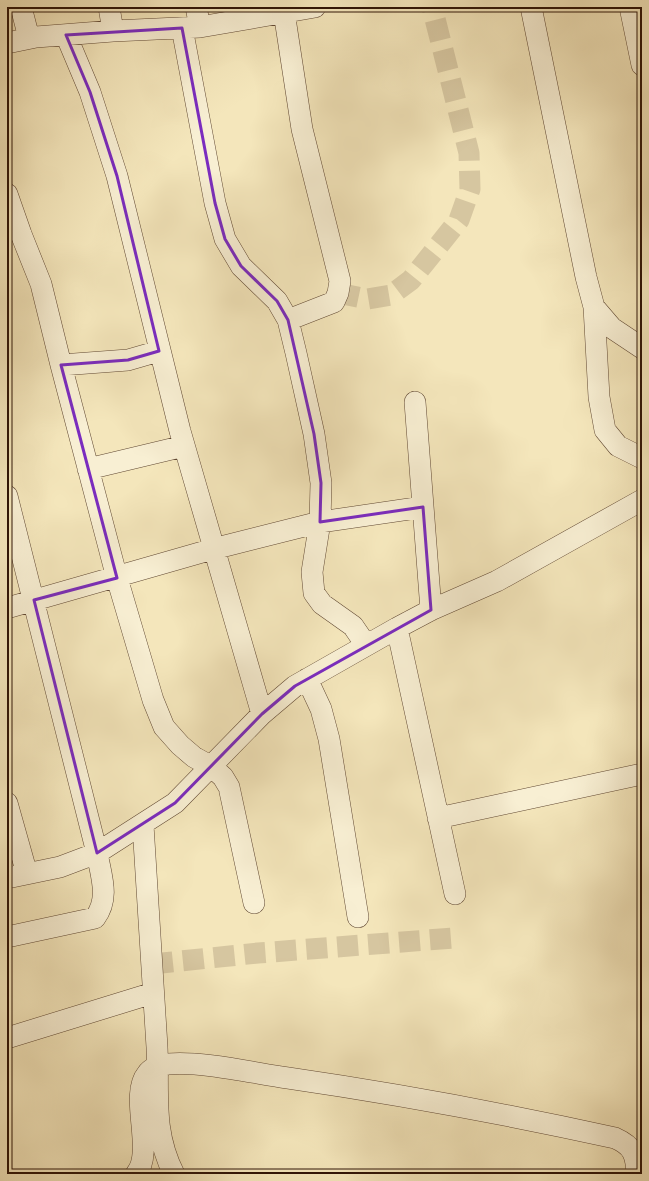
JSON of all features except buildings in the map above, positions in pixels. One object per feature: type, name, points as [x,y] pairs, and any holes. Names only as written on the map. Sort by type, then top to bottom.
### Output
[{"type":"street","points":[[21,7],[29,38]]},
{"type":"street","points":[[109,7],[113,31]]},
{"type":"street","points":[[196,7],[191,28],[215,203],[225,239],[241,266],[277,301],[288,320],[314,434],[321,483],[320,522],[312,572],[314,593],[322,604],[353,626],[366,645]]},
{"type":"street","points":[[7,42],[29,38],[113,31],[191,28],[315,7]]},
{"type":"street","points":[[531,7],[586,277],[594,307],[599,397],[605,430],[618,446],[642,458]]},
{"type":"street","points":[[630,7],[642,65]]},
{"type":"street","points":[[284,12],[302,129],[340,281],[338,293],[334,302],[288,320]]},
{"type":"street","points":[[66,35],[90,92],[117,176],[159,351],[184,446],[262,714]]},
{"type":"street","points":[[7,194],[41,284],[116,578],[153,700],[164,727],[180,745],[212,767],[223,777],[229,787],[254,903]]},
{"type":"street","points":[[594,307],[612,328],[642,348]]},
{"type":"street","points":[[61,365],[128,360],[159,351]]},
{"type":"street","points":[[415,402],[431,610]]},
{"type":"street","points":[[88,469],[184,446]]},
{"type":"street","points":[[7,496],[97,854],[105,894],[101,910],[95,918],[7,937]]},
{"type":"street","points":[[7,804],[17,876],[60,867],[97,854],[175,803],[212,767],[262,714],[295,686],[307,678],[431,610],[497,581],[642,500]]},
{"type":"street","points":[[7,608],[213,549],[320,522],[423,507]]},
{"type":"street","points":[[397,628],[455,894]]},
{"type":"street","points":[[307,678],[321,709],[329,739],[358,918]]},
{"type":"street","points":[[438,818],[642,774]]},
{"type":"street","points":[[143,825],[160,1136],[165,1156],[174,1174]]},
{"type":"street","points":[[7,1038],[153,993]]},
{"type":"street","points":[[138,1173],[143,1155],[141,1098],[143,1084],[147,1074],[157,1066],[179,1064],[204,1066],[309,1081],[511,1115],[607,1136],[627,1143],[634,1153],[637,1174]]},
{"type":"highlighted area","points":[[182,28],[215,203],[225,239],[241,266],[277,301],[288,320],[314,434],[321,483],[320,522],[423,507],[431,610],[295,686],[262,714],[175,803],[97,853],[34,600],[117,578],[61,365],[128,360],[159,351],[117,176],[90,92],[66,35]]},
{"type":"tunnel","points":[[338,293],[367,299],[391,295],[411,280],[459,220],[470,189],[469,153],[432,7]]},
{"type":"tunnel","points":[[152,964],[258,953],[454,938]]}]
